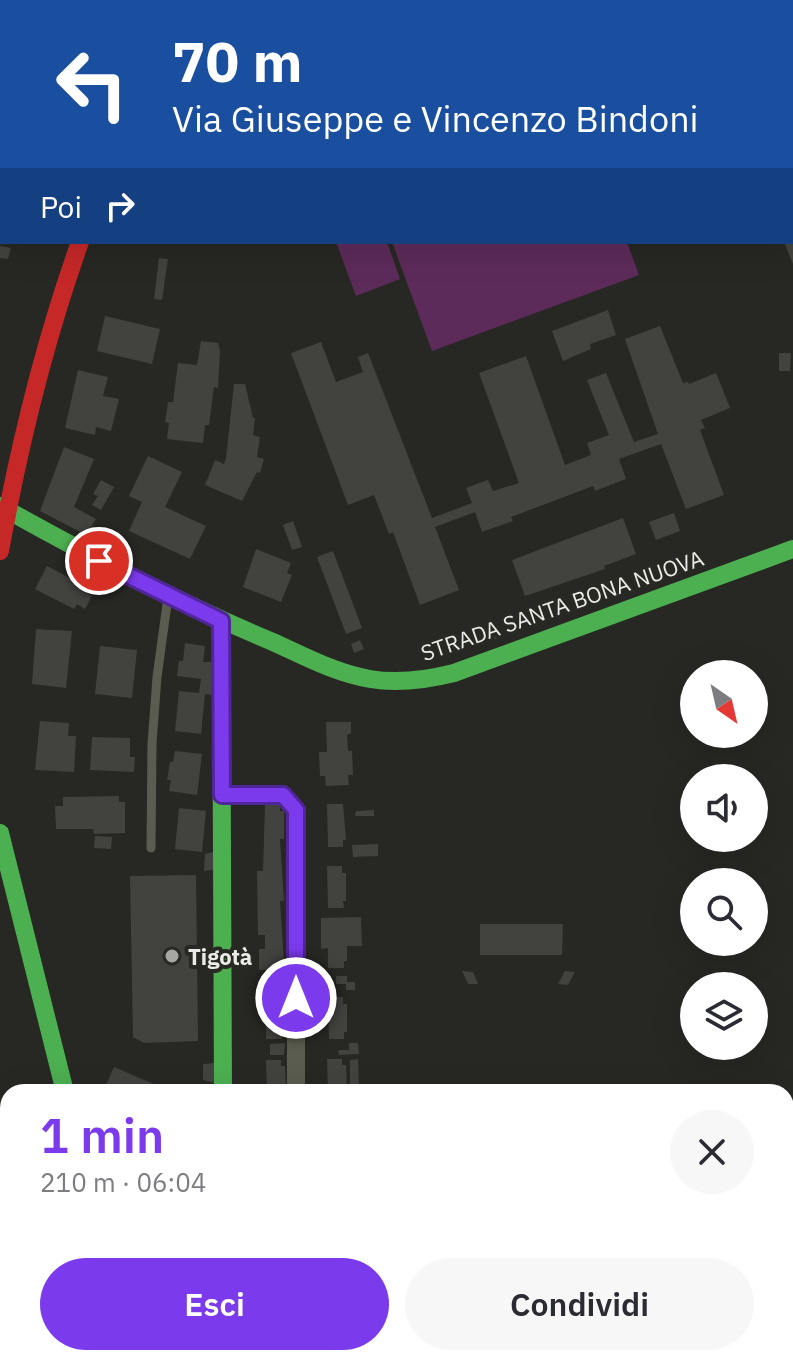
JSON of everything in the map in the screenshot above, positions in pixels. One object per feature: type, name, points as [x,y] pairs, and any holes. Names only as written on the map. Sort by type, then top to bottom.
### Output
[{"type":"street","points":[[0,551],[3,508],[42,354],[79,244]]},
{"type":"street","name":"STRADA SANTA BONA NUOVA","points":[[3,508],[168,597],[357,676],[383,682],[413,682],[476,666],[793,549]]},
{"type":"street","points":[[221,621],[223,1084]]},
{"type":"street","points":[[222,795],[283,795],[296,810],[296,1084]]},
{"type":"street","points":[[0,833],[63,1084]]},
{"type":"lane","points":[[151,848],[152,744],[168,597]]},
{"type":"green space","points":[[337,244],[388,244],[400,279],[356,296]]},
{"type":"green space","points":[[393,244],[628,244],[639,275],[432,351]]},
{"type":"building","points":[[785,244],[793,244],[793,264]]},
{"type":"building","points":[[0,246],[11,248],[8,259],[0,258]]},
{"type":"building","points":[[159,258],[168,259],[162,300],[154,299]]},
{"type":"building","points":[[608,310],[616,335],[590,344],[591,349],[563,361],[552,331]]},
{"type":"building","points":[[105,316],[160,329],[152,364],[97,351]]},
{"type":"building","points":[[660,326],[683,383],[689,384],[716,373],[730,408],[701,420],[705,428],[700,430],[724,495],[686,509],[661,444],[619,459],[626,479],[595,491],[593,486],[511,517],[513,521],[482,532],[475,512],[435,527],[459,590],[420,605],[393,532],[389,534],[374,495],[348,505],[291,353],[321,342],[336,382],[363,372],[358,357],[368,353],[432,518],[472,503],[466,488],[488,480],[493,491],[519,483],[479,373],[526,356],[565,465],[591,455],[587,443],[609,435],[587,380],[606,373],[634,442],[658,434],[625,339]]},
{"type":"building","points":[[201,341],[218,343],[220,351],[218,388],[214,387],[209,425],[205,425],[203,443],[167,439],[169,423],[165,422],[168,402],[173,402],[178,363],[197,365]]},
{"type":"building","points":[[779,353],[791,353],[790,371],[779,371]]},
{"type":"building","points":[[78,370],[108,377],[103,396],[119,399],[111,431],[96,427],[95,435],[65,428]]},
{"type":"building","points":[[234,384],[245,384],[255,418],[253,435],[260,437],[257,457],[264,459],[260,473],[257,472],[242,501],[205,485],[215,460],[224,464],[226,458]]},
{"type":"building","points":[[64,447],[94,459],[74,507],[96,519],[86,535],[40,511]]},
{"type":"building","points":[[148,456],[182,472],[165,507],[206,526],[190,559],[129,531],[142,502],[129,496]]},
{"type":"building","points":[[101,480],[114,487],[101,510],[92,505],[98,496],[93,494]]},
{"type":"building","points":[[674,513],[680,531],[656,540],[649,522]]},
{"type":"building","points":[[623,518],[636,554],[604,566],[605,569],[525,596],[512,560]]},
{"type":"building","points":[[293,521],[302,547],[292,550],[283,525]]},
{"type":"building","points":[[256,549],[291,563],[287,573],[292,575],[281,602],[243,587]]},
{"type":"building","points":[[333,551],[362,628],[346,634],[317,557]]},
{"type":"building","points":[[47,566],[85,586],[83,591],[92,596],[85,609],[77,604],[74,609],[35,589]]},
{"type":"building","points":[[495,627],[499,638],[486,642],[483,631]]},
{"type":"building","points":[[36,629],[72,631],[66,688],[32,684]]},
{"type":"building","points":[[360,640],[364,649],[354,653],[351,644]]},
{"type":"building","points":[[185,643],[205,646],[203,662],[212,662],[212,695],[205,694],[201,734],[175,731],[179,691],[199,693],[201,679],[177,676]]},
{"type":"building","points":[[100,646],[137,650],[132,698],[95,694]]},
{"type":"building","points":[[40,721],[69,723],[68,736],[76,736],[74,772],[35,770]]},
{"type":"building","points":[[326,722],[351,722],[351,733],[347,735],[348,751],[352,751],[353,775],[348,775],[349,785],[326,786],[325,776],[320,776],[319,752],[327,752]]},
{"type":"building","points":[[92,737],[130,738],[130,757],[135,757],[134,772],[90,770]]},
{"type":"building","points":[[175,751],[202,754],[197,795],[169,791],[171,780],[167,780]]},
{"type":"building","points":[[119,796],[119,802],[125,802],[125,833],[94,834],[93,829],[56,829],[55,806],[63,806],[63,797]]},
{"type":"building","points":[[265,804],[280,804],[280,811],[284,811],[284,839],[280,839],[284,901],[280,901],[284,963],[281,970],[259,970],[259,949],[265,949],[265,935],[258,935],[257,871],[263,871]]},
{"type":"building","points":[[327,804],[343,804],[346,840],[343,840],[343,847],[328,847]]},
{"type":"building","points":[[179,808],[206,811],[202,852],[175,849]]},
{"type":"building","points":[[374,810],[374,816],[355,816],[356,811]]},
{"type":"building","points":[[95,836],[112,837],[111,849],[94,848]]},
{"type":"building","points":[[378,844],[378,856],[353,857],[352,845]]},
{"type":"building","points":[[213,852],[213,870],[204,871],[205,854]]},
{"type":"building","points":[[327,866],[342,866],[342,873],[346,873],[344,908],[328,908]]},
{"type":"building","points":[[196,875],[198,1041],[144,1043],[133,1037],[130,876]]},
{"type":"building","points":[[361,917],[362,946],[347,946],[344,968],[328,968],[328,948],[321,949],[321,918]]},
{"type":"building","points":[[480,924],[563,924],[562,955],[480,955]]},
{"type":"building","points":[[462,971],[473,972],[478,984],[468,984]]},
{"type":"building","points":[[565,971],[575,972],[568,985],[558,984]]},
{"type":"building","points":[[336,976],[347,976],[347,982],[355,982],[355,990],[346,990],[346,984],[336,984]]},
{"type":"building","points":[[288,977],[289,990],[280,989],[285,1032],[282,1032],[282,1039],[266,1039],[267,978]]},
{"type":"building","points":[[343,997],[343,1004],[347,1004],[347,1032],[344,1032],[344,1039],[329,1039],[328,998]]},
{"type":"building","points":[[285,1043],[284,1055],[270,1055],[270,1044]]},
{"type":"building","points":[[349,1043],[358,1043],[359,1054],[339,1055],[338,1050],[349,1050]]},
{"type":"building","points":[[327,1059],[342,1059],[342,1065],[346,1065],[347,1084],[328,1084]]},
{"type":"building","points":[[358,1059],[359,1084],[350,1084],[350,1060]]},
{"type":"building","points":[[266,1060],[281,1060],[281,1066],[285,1066],[286,1084],[267,1084]]},
{"type":"building","points":[[215,1063],[215,1083],[203,1080],[203,1064]]},
{"type":"building","points":[[114,1067],[154,1084],[107,1084]]},
{"type":"traffic: fast","points":[[0,506],[135,578],[238,627],[332,668],[370,679],[391,681],[454,673],[793,549]]},
{"type":"traffic: fast","points":[[221,621],[223,1084]]},
{"type":"traffic: fast","points":[[0,833],[63,1084]]},
{"type":"traffic: jam","points":[[0,551],[34,395],[79,244]]},
{"type":"place","name":"Tigotà","points":[[172,956]]},
{"type":"route","points":[[99,561],[221,621],[222,795],[283,795],[296,810],[296,998]]}]
